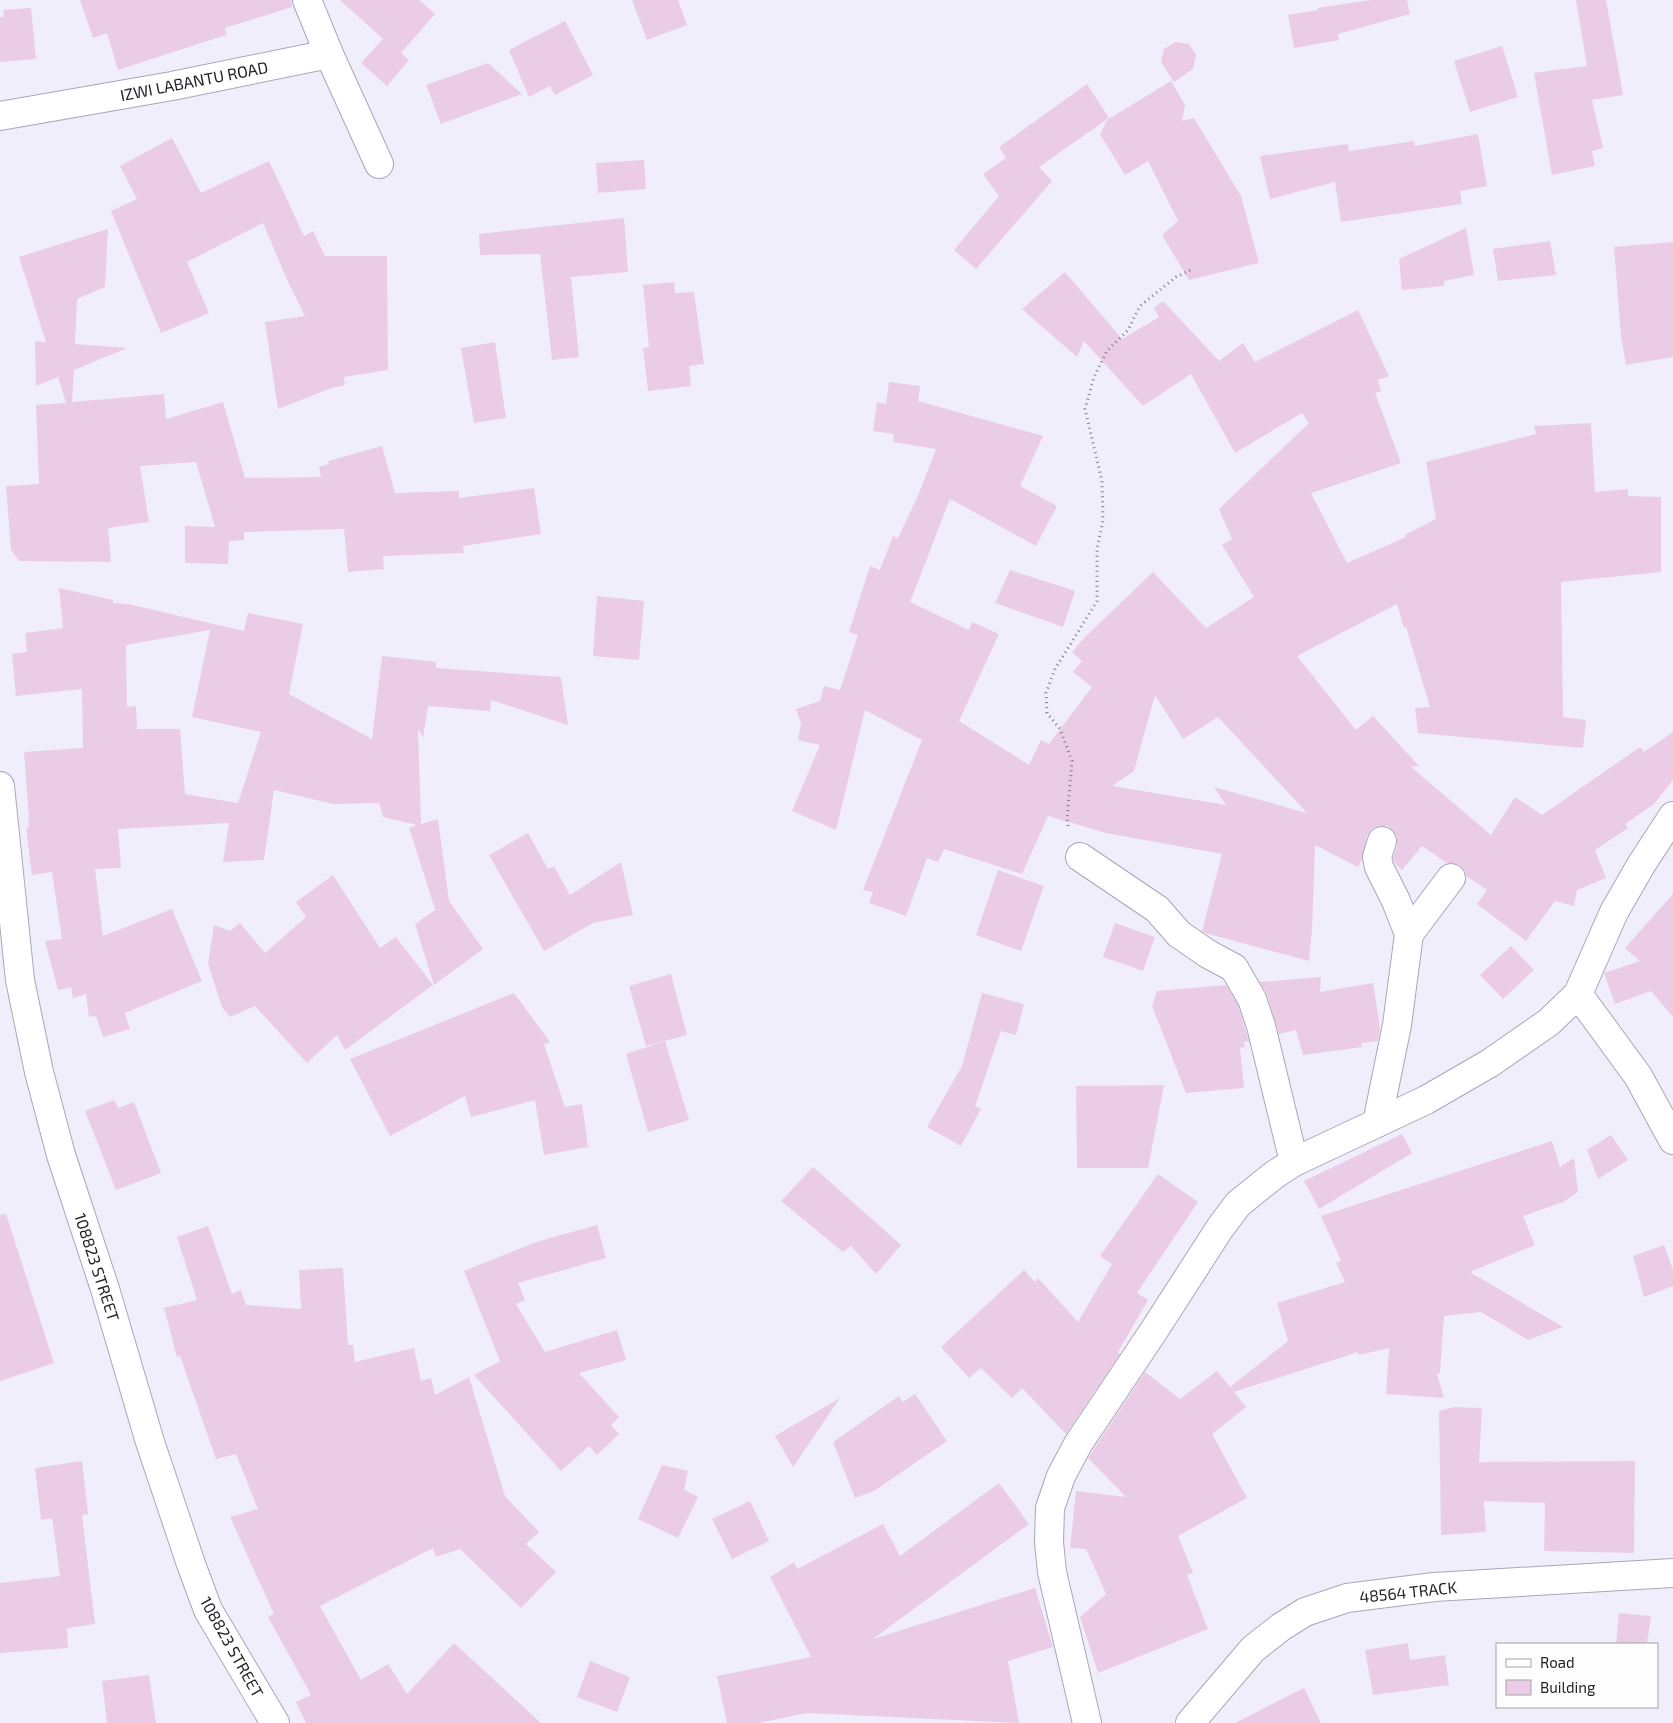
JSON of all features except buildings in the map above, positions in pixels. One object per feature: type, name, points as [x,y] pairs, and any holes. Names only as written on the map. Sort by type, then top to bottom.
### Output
[{"type":"street","points":[[307,0],[329,54],[379,164]]},
{"type":"street","name":"IZWI LABANTU ROAD","points":[[0,116],[172,86],[329,54]]},
{"type":"street","name":"108823 STREET","points":[[0,786],[20,980],[39,1072],[61,1155],[105,1289],[150,1442],[194,1573],[208,1610],[275,1723]]},
{"type":"street","points":[[1087,1723],[1052,1572],[1050,1550],[1050,1508],[1061,1476],[1078,1444],[1220,1228],[1238,1204],[1274,1175],[1294,1162],[1426,1100],[1490,1063],[1549,1022],[1578,994],[1614,912],[1673,816]]},
{"type":"street","points":[[1377,1123],[1397,1025],[1409,934],[1396,901],[1379,867],[1377,857],[1382,841]]},
{"type":"street","points":[[1080,857],[1157,908],[1179,934],[1208,954],[1234,968],[1252,999],[1261,1026],[1294,1162]]},
{"type":"street","points":[[1409,934],[1451,878]]},
{"type":"street","points":[[1578,994],[1638,1076],[1673,1140]]},
{"type":"street","name":"48564 TRACK","points":[[1190,1723],[1253,1649],[1281,1627],[1305,1612],[1347,1598],[1434,1587],[1673,1573]]},
{"type":"path","points":[[1080,857],[1071,842],[1067,820],[1072,761],[1060,729],[1047,713],[1046,694],[1055,669],[1096,601],[1097,549],[1104,521],[1102,481],[1085,410],[1098,368],[1107,351],[1128,330],[1140,306],[1176,277],[1193,269]]}]
